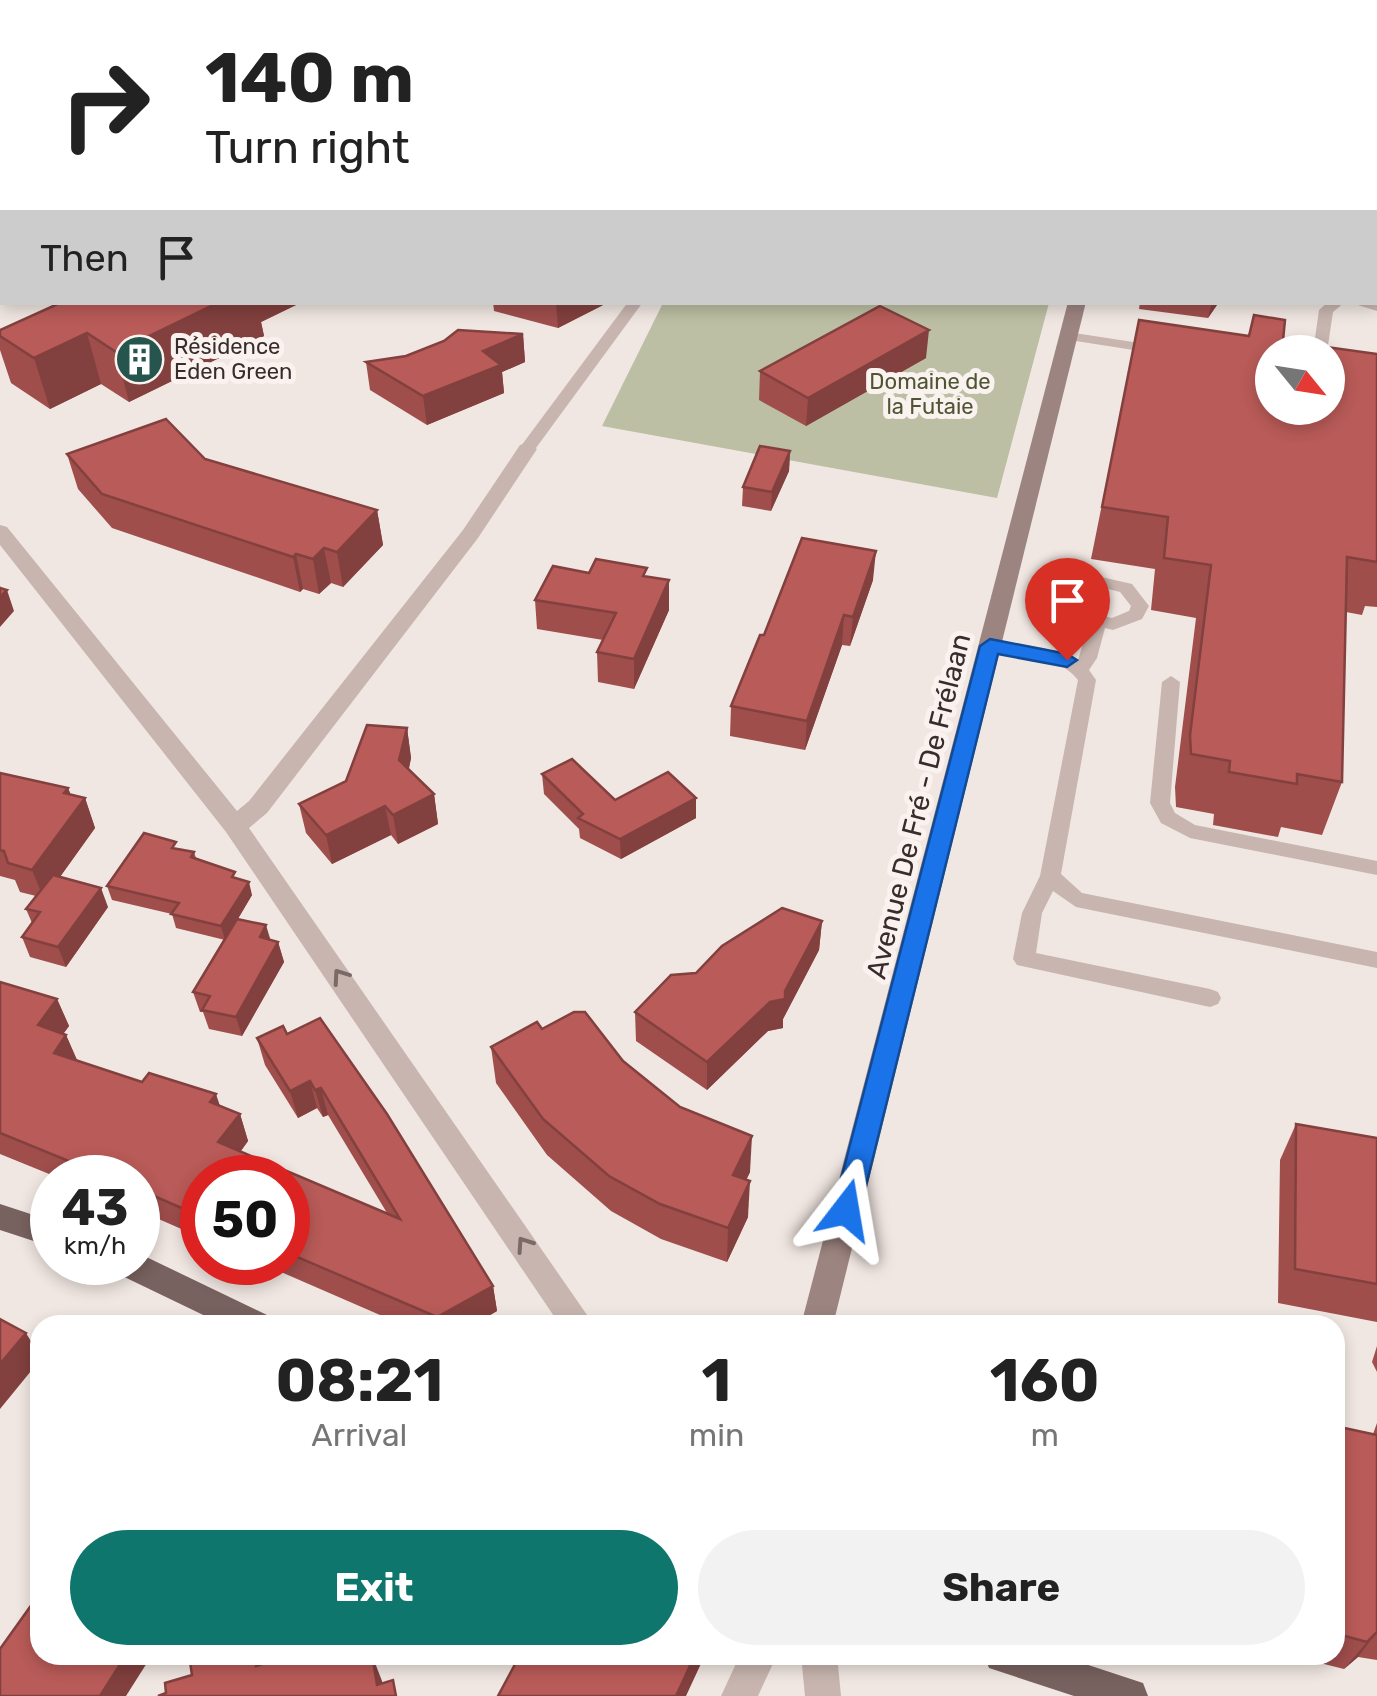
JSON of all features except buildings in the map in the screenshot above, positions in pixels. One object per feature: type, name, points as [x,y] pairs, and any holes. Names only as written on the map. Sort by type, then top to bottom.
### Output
[{"type":"main road","name":"Avenue De Fré - De Frélaan","points":[[820,1315],[1075,305]]},
{"type":"main road","points":[[0,1217],[30,1227]]},
{"type":"main road","points":[[160,1279],[235,1315]]},
{"type":"main road","points":[[1033,1665],[1130,1696]]},
{"type":"street","points":[[235,826],[258,807],[471,534],[528,449]]},
{"type":"street","points":[[0,531],[235,826],[571,1315]]},
{"type":"street","points":[[739,1696],[753,1665]]},
{"type":"street","points":[[821,1665],[823,1696]]},
{"type":"lane","points":[[528,449],[634,305]]},
{"type":"lane","points":[[1322,335],[1326,310],[1334,305]]},
{"type":"lane","points":[[1068,336],[1176,352]]},
{"type":"lane","points":[[1081,668],[1088,658],[1098,623]]},
{"type":"lane","points":[[990,646],[1067,660],[1081,668],[1088,680],[1050,876],[1032,913],[1024,959],[1210,998]]},
{"type":"lane","points":[[1171,682],[1160,804],[1168,818],[1190,831],[1377,868]]},
{"type":"lane","points":[[1050,876],[1076,899],[1377,960]]},
{"type":"green space","name":"Domaine de la Futaie","points":[[662,305],[1048,305],[997,498],[602,426]]},
{"type":"place","name":"Résidence Eden Green","points":[[139,359]]},
{"type":"route","points":[[846,1210],[990,646],[1067,660]]}]
